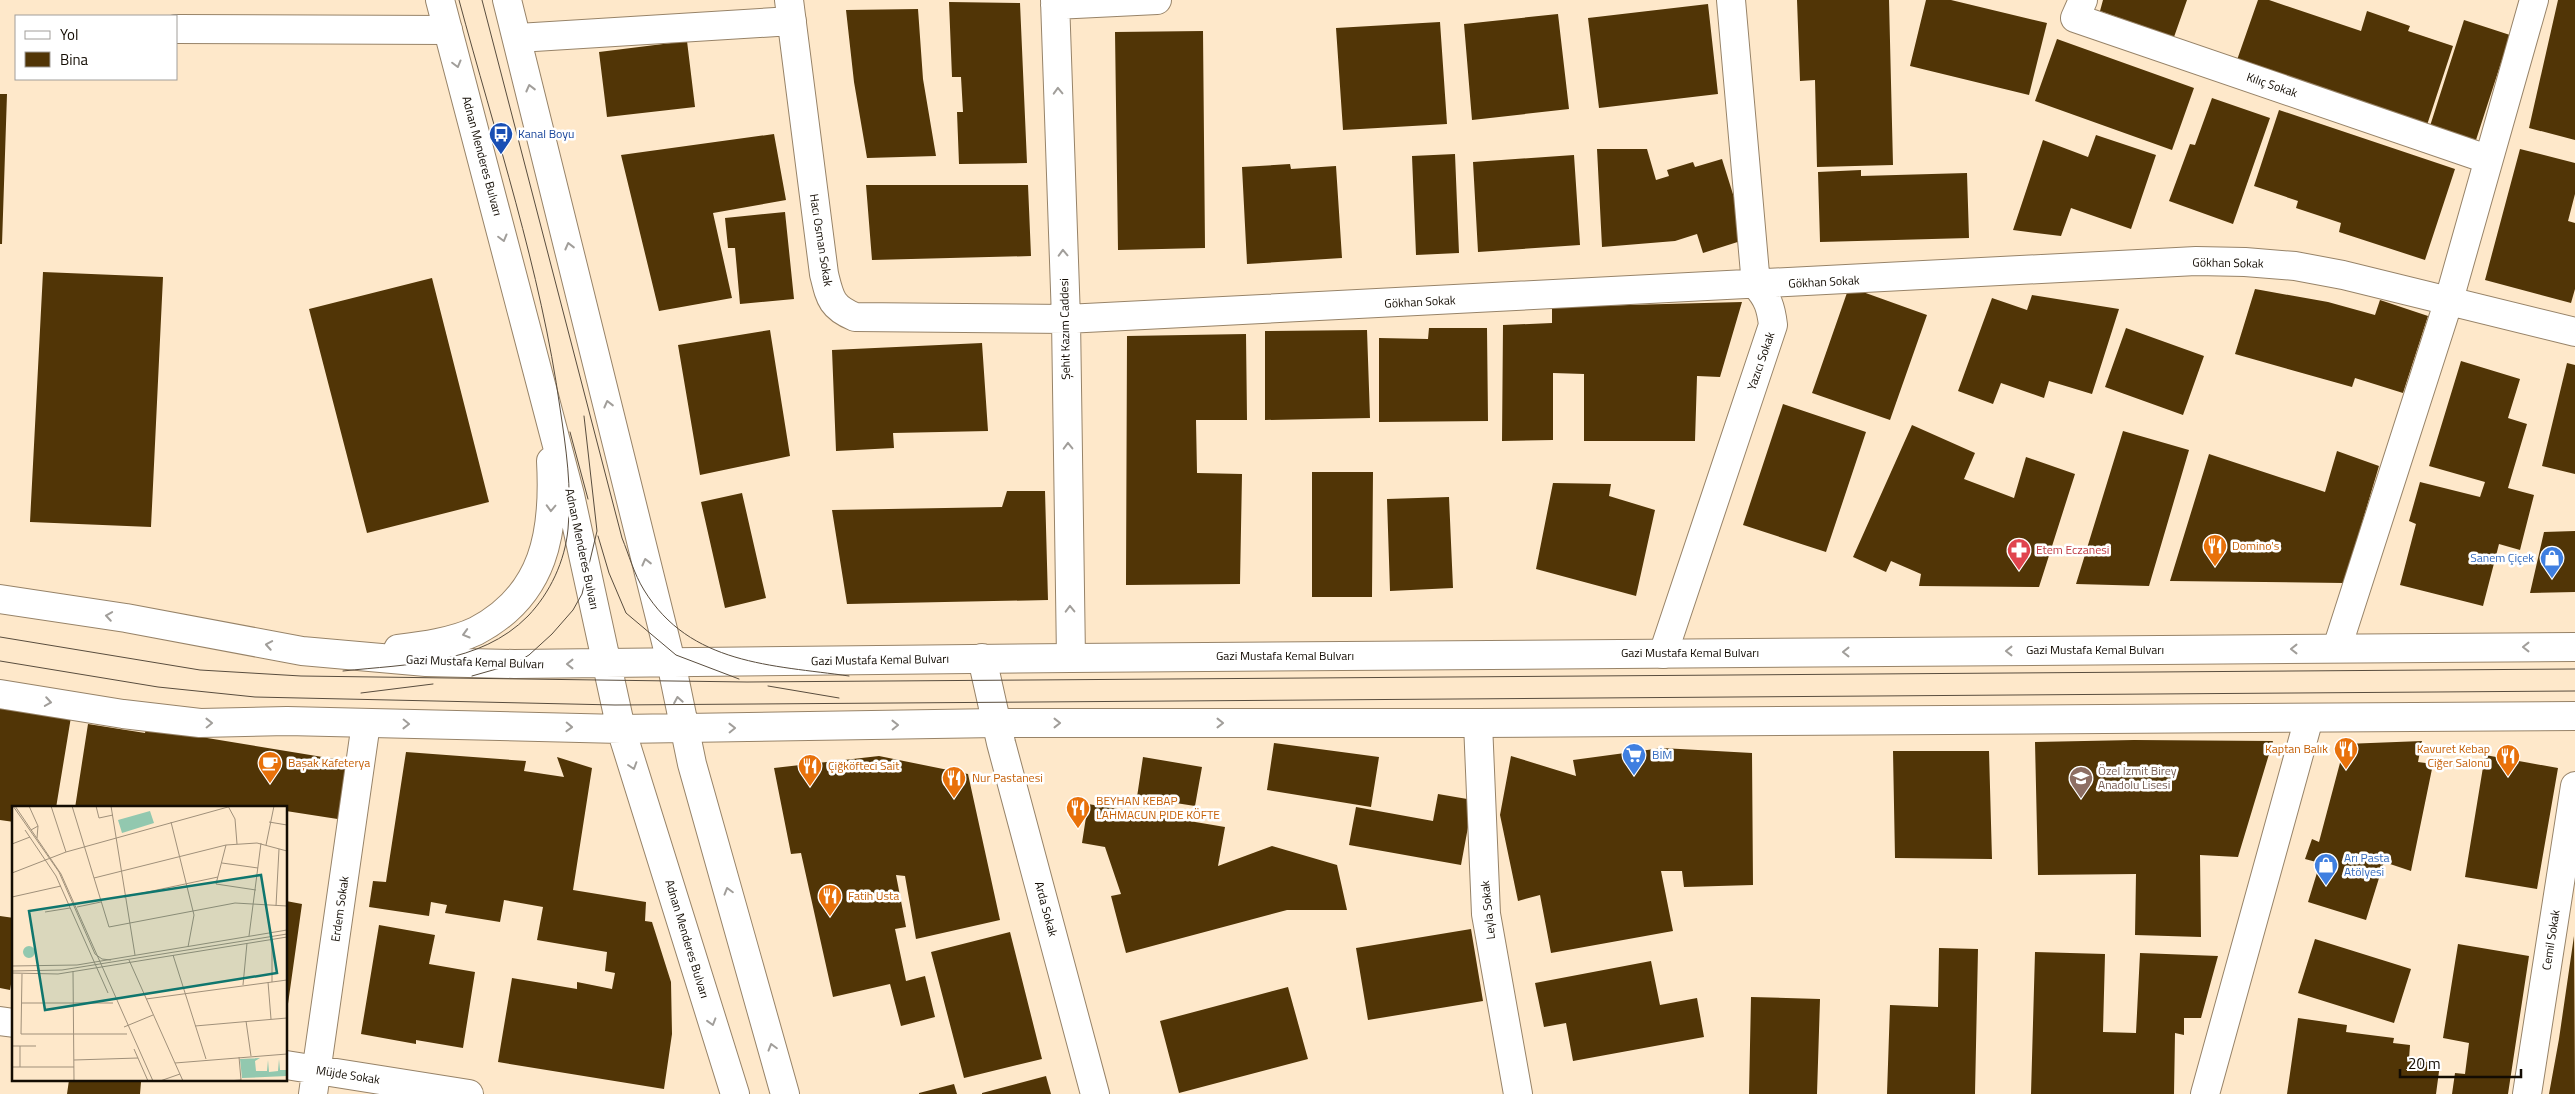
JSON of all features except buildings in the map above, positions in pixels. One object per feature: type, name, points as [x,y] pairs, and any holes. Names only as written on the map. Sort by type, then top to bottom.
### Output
[{"type":"main road","name":"Adnan Menderes Bulvarı","points":[[440,0],[570,495],[621,729],[734,1094]]},
{"type":"main road","points":[[507,0],[518,38],[671,662],[684,728],[786,1094]]},
{"type":"main road","points":[[1055,3],[1157,0]]},
{"type":"main road","name":"Yazıcı Sokak","points":[[1663,654],[1773,325],[1771,308],[1765,295],[1756,285],[1731,0]]},
{"type":"main road","name":"Kılıç Sokak","points":[[2083,0],[2075,18],[2487,159]]},
{"type":"main road","points":[[2337,648],[2448,300],[2534,0]]},
{"type":"main road","name":"Şehit Kazım Caddesi","points":[[1055,3],[1066,319],[1071,658]]},
{"type":"main road","points":[[518,38],[790,11]]},
{"type":"main road","name":"Hacı Osman Sokak","points":[[790,11],[824,274],[830,298],[839,311],[855,317],[881,319],[1066,319]]},
{"type":"main road","points":[[178,29],[448,30]]},
{"type":"main road","name":"Gökhan Sokak","points":[[1066,319],[2196,261],[2295,266],[2343,275],[2575,332]]},
{"type":"main road","points":[[302,651],[390,650],[449,639],[474,632],[494,619],[522,593],[537,570],[549,534],[552,476],[543,390]]},
{"type":"main road","name":"Gazi Mustafa Kemal Bulvarı","points":[[0,598],[126,618],[302,651],[426,662],[606,664],[982,658],[2575,647]]},
{"type":"main road","name":"Arda Sokak","points":[[982,658],[996,723],[1095,1094]]},
{"type":"main road","points":[[0,694],[172,722],[366,723],[621,729],[996,723],[1478,723],[2575,716]]},
{"type":"main road","points":[[2205,1094],[2309,718]]},
{"type":"main road","name":"Erdem Sokak","points":[[315,1082],[366,723]]},
{"type":"main road","name":"Leyla Sokak","points":[[1478,723],[1486,914],[1518,1094]]},
{"type":"main road","name":"Cemil Sokak","points":[[2526,1094],[2575,786]]},
{"type":"main road","name":"Müjde Sokak","points":[[288,1066],[315,1082],[469,1094]]},
{"type":"tram line","points":[[343,671],[442,659],[488,644],[509,632],[536,607],[550,587],[564,553],[569,514],[568,468],[552,357],[516,203],[459,0]]},
{"type":"tram line","points":[[482,0],[622,538],[640,584],[663,615],[685,634],[709,647],[735,657],[762,664],[849,676]]},
{"type":"tram line","points":[[472,676],[514,664],[529,655],[552,634],[573,610],[582,594],[597,531],[584,416]]},
{"type":"tram line","points":[[570,432],[588,499]]},
{"type":"tram line","points":[[598,536],[609,573],[626,613],[676,655],[739,679]]},
{"type":"tram line","points":[[0,637],[200,670],[301,676],[747,682],[2575,669]]},
{"type":"tram line","points":[[0,661],[158,687],[255,697],[615,705],[2575,691]]},
{"type":"tram line","points":[[361,693],[433,684]]},
{"type":"tram line","points":[[768,686],[839,698]]},
{"type":"place","name":"Kanal Boyu","points":[[501,155]]},
{"type":"place","name":"Domino's","points":[[2215,567]]},
{"type":"place","name":"Etem Eczanesi","points":[[2019,571]]},
{"type":"place","name":"Sanem Çiçek","points":[[2552,579]]},
{"type":"place","name":"Kaptan Balık","points":[[2346,770]]},
{"type":"place","name":"BİM","points":[[1634,776]]},
{"type":"place","name":"Kavuret Kebap Ciğer Salonu","points":[[2508,777]]},
{"type":"place","name":"Başak Kafeterya","points":[[270,784]]},
{"type":"place","name":"Çiğköfteci Sait","points":[[810,787]]},
{"type":"place","name":"Nur Pastanesi","points":[[954,799]]},
{"type":"place","name":"Özel İzmit Birey Anadolu Lisesi","points":[[2081,799]]},
{"type":"place","name":"BEYHAN KEBAP LAHMACUN PIDE KÖFTE","points":[[1078,829]]},
{"type":"place","name":"Arı Pasta Atölyesi","points":[[2326,886]]},
{"type":"place","name":"Fatih Usta","points":[[830,917]]}]
